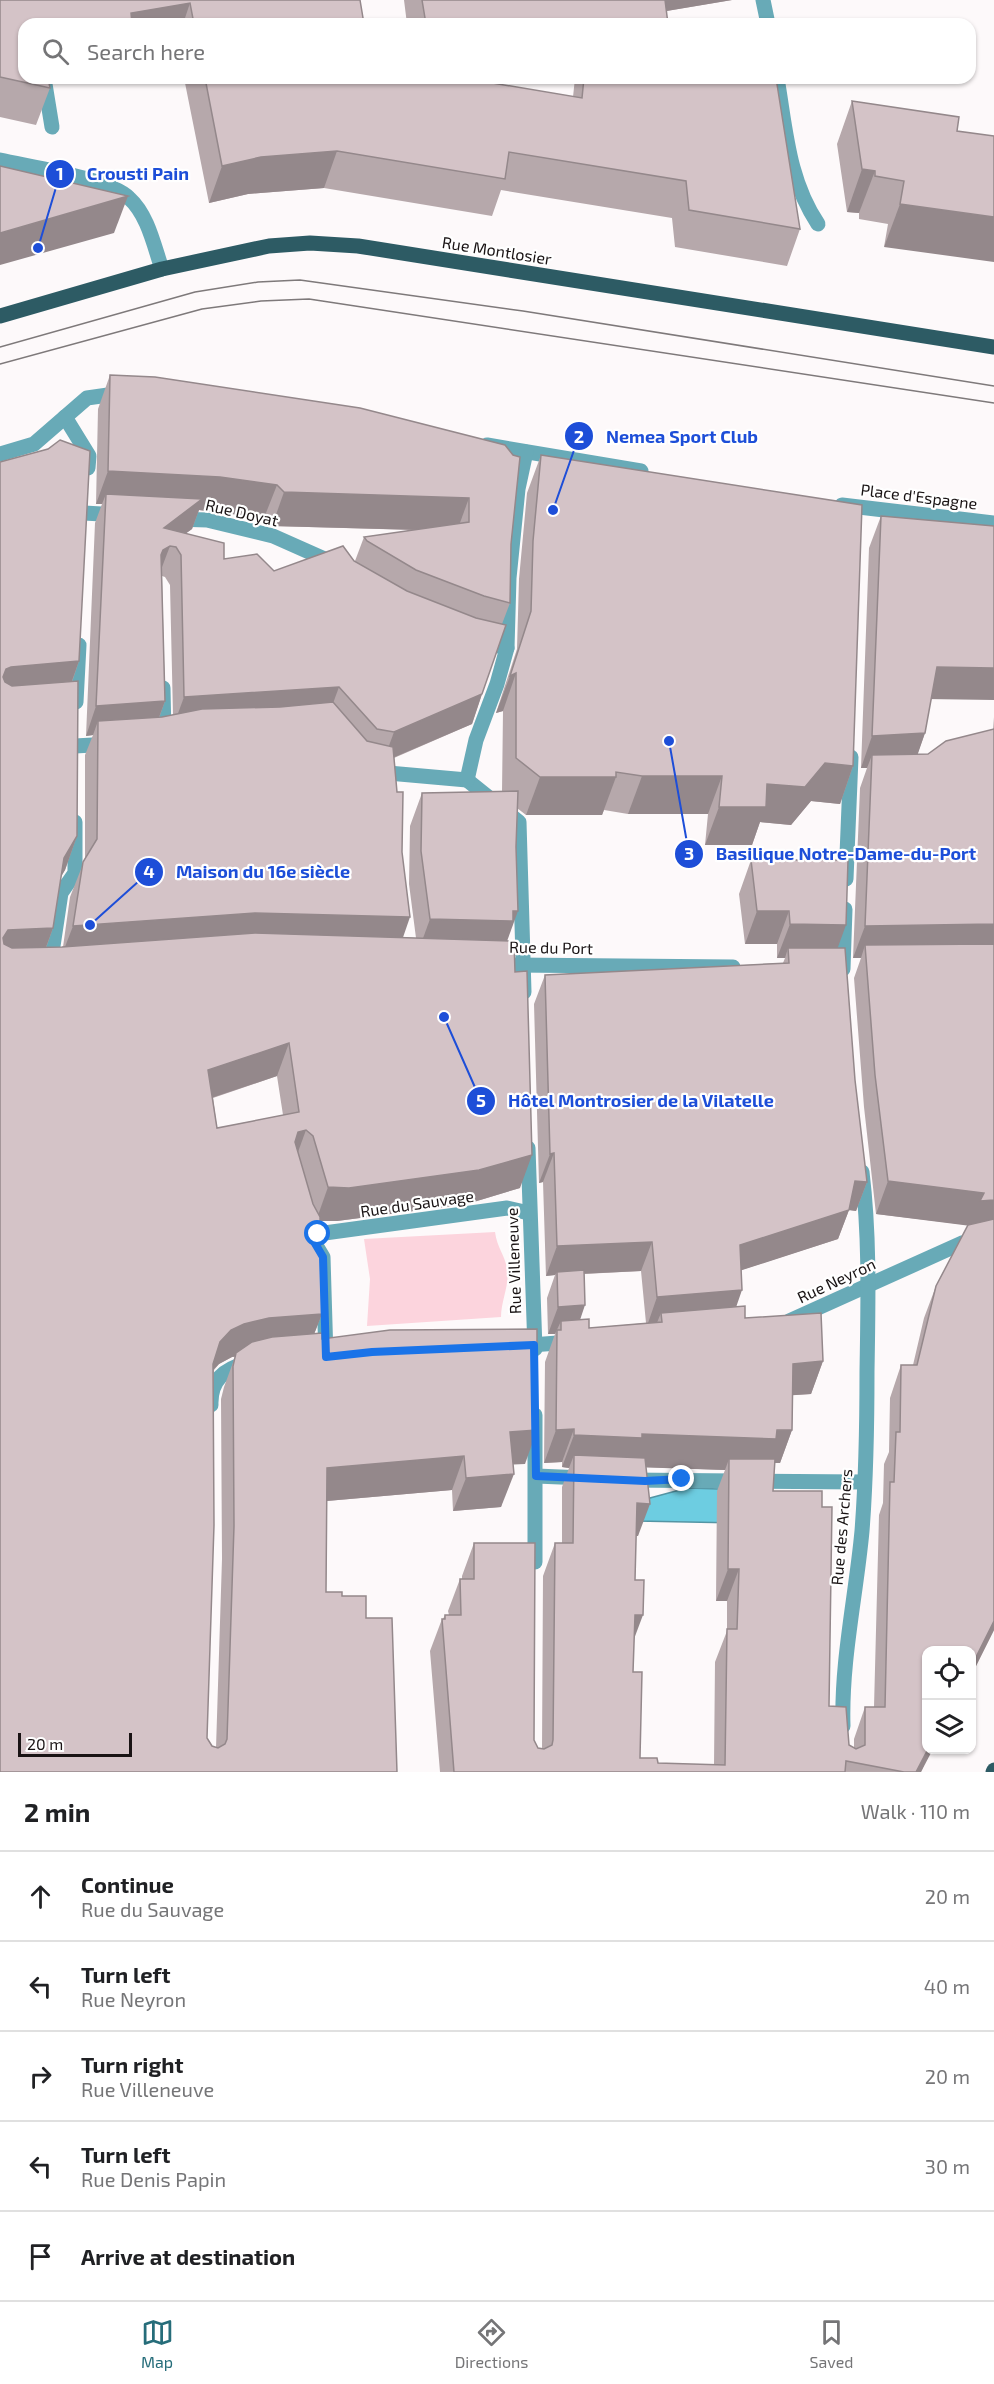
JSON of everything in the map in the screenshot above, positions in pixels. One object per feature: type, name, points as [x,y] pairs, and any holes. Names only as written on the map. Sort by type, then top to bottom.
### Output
[{"type":"main road","name":"Rue Montlosier","points":[[0,316],[162,269],[269,246],[310,243],[358,246],[994,347]]},
{"type":"street","points":[[763,0],[767,18]]},
{"type":"street","points":[[45,84],[52,127]]},
{"type":"street","points":[[778,84],[795,180],[803,202],[818,224]]},
{"type":"street","points":[[0,160],[105,185],[129,197],[149,231],[162,269]]},
{"type":"street","points":[[0,454],[33,444],[87,398],[117,393],[139,394]]},
{"type":"street","points":[[65,417],[89,456],[87,479]]},
{"type":"street","points":[[469,442],[653,473]]},
{"type":"street","points":[[467,780],[476,740],[497,684],[507,648],[509,578],[518,489],[526,452]]},
{"type":"street","name":"Place d'Espagne","points":[[827,502],[861,513],[994,523]]},
{"type":"street","points":[[84,513],[140,516]]},
{"type":"street","name":"Rue Doyat","points":[[162,518],[207,520],[273,536],[336,564],[342,573]]},
{"type":"street","points":[[72,707],[79,632]]},
{"type":"street","points":[[469,639],[507,648]]},
{"type":"street","points":[[162,668],[156,740],[180,736]]},
{"type":"street","points":[[843,971],[852,742]]},
{"type":"street","points":[[75,746],[128,743]]},
{"type":"street","points":[[361,768],[401,780],[467,780],[519,822],[524,1010]]},
{"type":"street","points":[[850,778],[871,777]]},
{"type":"street","points":[[50,971],[61,893],[75,873],[75,804]]},
{"type":"street","name":"Rue du Port","points":[[500,964],[747,967]]},
{"type":"street","name":"Rue Villeneuve","points":[[527,1135],[535,1363]]},
{"type":"street","name":"Rue des Archers","points":[[844,1738],[849,1628],[862,1532],[864,1482],[869,1284],[867,1217],[859,1152]]},
{"type":"street","name":"Rue du Sauvage","points":[[310,1235],[507,1208],[529,1213]]},
{"type":"street","points":[[305,1218],[310,1235],[323,1257],[326,1357]]},
{"type":"street","name":"Rue Neyron","points":[[778,1324],[819,1309],[962,1243],[994,1239]]},
{"type":"street","points":[[500,1346],[583,1341]]},
{"type":"street","points":[[211,1421],[214,1382],[224,1372],[236,1366],[269,1361]]},
{"type":"street","points":[[535,1397],[535,1583]]},
{"type":"street","points":[[536,1476],[594,1479]]},
{"type":"street","points":[[618,1480],[864,1482]]},
{"type":"shaded area","points":[[495,1232],[508,1275],[501,1317],[367,1326],[370,1279],[364,1239]]},
{"type":"water","points":[[687,1488],[720,1489],[738,1523],[637,1521],[635,1506],[650,1498]]},
{"type":"building","points":[[0,0],[360,0],[363,18],[193,18],[190,3],[131,13],[131,18],[18,18],[18,81],[0,77]]},
{"type":"building","points":[[422,0],[665,0],[667,18],[425,18]]},
{"type":"building","points":[[32,84],[49,84],[50,88]]},
{"type":"building","points":[[206,84],[499,84],[582,98],[583,84],[777,84],[800,229],[689,210],[686,181],[509,152],[505,179],[337,151],[261,157],[222,166]]},
{"type":"building","points":[[852,101],[959,117],[957,131],[994,136],[994,217],[900,204],[904,181],[875,176],[875,171],[862,169]]},
{"type":"building","points":[[0,166],[128,196],[0,233]]},
{"type":"building","points":[[110,375],[155,377],[360,408],[505,445],[513,455],[520,457],[511,544],[510,603],[484,596],[416,570],[364,537],[469,522],[469,498],[284,492],[277,485],[220,477],[108,471]]},
{"type":"building","points":[[60,440],[90,451],[79,661],[11,667],[6,669],[3,677],[5,682],[12,686],[78,681],[77,836],[64,858],[53,928],[8,930],[3,938],[4,944],[12,948],[62,947],[255,933],[514,941],[515,972],[527,971],[532,1155],[479,1170],[349,1188],[328,1187],[313,1136],[306,1130],[298,1132],[295,1142],[313,1204],[320,1217],[322,1314],[269,1318],[244,1324],[231,1330],[220,1342],[213,1364],[214,1525],[207,1738],[212,1746],[218,1748],[225,1744],[227,1739],[234,1526],[233,1366],[236,1353],[252,1342],[272,1337],[322,1333],[322,1339],[390,1330],[537,1329],[537,1430],[510,1432],[514,1474],[466,1478],[464,1456],[327,1468],[326,1592],[342,1592],[342,1596],[366,1596],[366,1618],[392,1618],[397,1772],[0,1772],[0,462],[48,449]],"holes":[[[289,1043],[299,1112],[217,1128],[208,1070]]]},
{"type":"building","points":[[541,455],[862,505],[853,766],[825,763],[805,787],[767,784],[766,807],[719,807],[722,776],[642,776],[616,772],[616,777],[540,777],[516,758],[516,673],[510,676],[531,611],[533,541]]},
{"type":"building","points":[[106,494],[202,499],[164,528],[224,543],[224,559],[257,554],[274,571],[343,546],[354,561],[407,591],[476,618],[506,625],[482,694],[394,732],[377,729],[339,687],[184,697],[181,555],[176,547],[170,546],[163,550],[161,555],[165,701],[96,706]]},
{"type":"building","points":[[881,516],[994,526],[994,668],[937,667],[925,733],[872,736]]},
{"type":"building","points":[[333,702],[367,741],[393,747],[397,792],[403,792],[402,852],[410,917],[255,913],[73,926],[83,862],[97,839],[98,721],[162,717],[202,709],[280,707]]},
{"type":"building","points":[[994,729],[994,924],[865,926],[872,755],[928,754],[946,741]]},
{"type":"building","points":[[518,791],[516,847],[518,911],[513,911],[513,921],[430,919],[421,851],[422,793]]},
{"type":"building","points":[[751,860],[848,860],[846,925],[790,924],[789,911],[757,911]]},
{"type":"building","points":[[994,944],[994,1200],[980,1201],[984,1193],[888,1181],[875,1075],[865,945]]},
{"type":"building","points":[[788,948],[845,948],[855,1080],[867,1182],[855,1181],[849,1210],[740,1245],[742,1290],[657,1297],[652,1242],[557,1246],[554,1153],[550,1154],[545,975],[789,963]]},
{"type":"building","points":[[994,1219],[994,1621],[976,1657],[976,1646],[922,1646],[922,1754],[925,1754],[916,1772],[904,1772],[846,1761],[845,1772],[454,1772],[442,1619],[445,1619],[445,1615],[461,1615],[460,1579],[474,1579],[474,1543],[535,1543],[534,1740],[538,1748],[544,1749],[552,1745],[555,1543],[573,1543],[574,1455],[645,1458],[650,1504],[637,1503],[635,1580],[644,1580],[643,1615],[635,1615],[633,1672],[642,1672],[640,1758],[657,1758],[658,1763],[725,1765],[727,1629],[737,1629],[739,1569],[728,1569],[729,1459],[775,1459],[773,1491],[822,1491],[822,1507],[832,1507],[829,1706],[846,1707],[849,1745],[856,1749],[865,1745],[865,1707],[885,1707],[890,1482],[894,1482],[896,1432],[900,1432],[901,1365],[917,1365],[936,1286],[968,1225]]},
{"type":"building","points":[[584,1270],[585,1305],[558,1307],[557,1272]]},
{"type":"building","points":[[745,1306],[745,1318],[821,1313],[823,1361],[793,1364],[792,1430],[777,1430],[776,1439],[642,1434],[642,1438],[574,1435],[574,1429],[556,1430],[557,1330],[561,1330],[561,1321],[589,1319],[589,1328],[662,1322],[661,1313]]},
{"type":"tram line","points":[[0,347],[195,292],[258,282],[300,280],[523,311],[994,386]]},
{"type":"tram line","points":[[0,364],[202,309],[261,301],[309,299],[994,403]]},
{"type":"place","name":"Crousti Pain","points":[[38,248]]},
{"type":"place","name":"Nemea Sport Club","points":[[553,510]]},
{"type":"place","name":"Basilique Notre-Dame-du-Port","points":[[669,741]]},
{"type":"place","name":"Maison du 16e siècle","points":[[90,925]]},
{"type":"place","name":"Hôtel Montrosier de la Vilatelle","points":[[444,1017]]},
{"type":"route","points":[[318,1234],[310,1235],[323,1257],[326,1357],[372,1352],[534,1345],[536,1476],[645,1481],[682,1479]]}]
